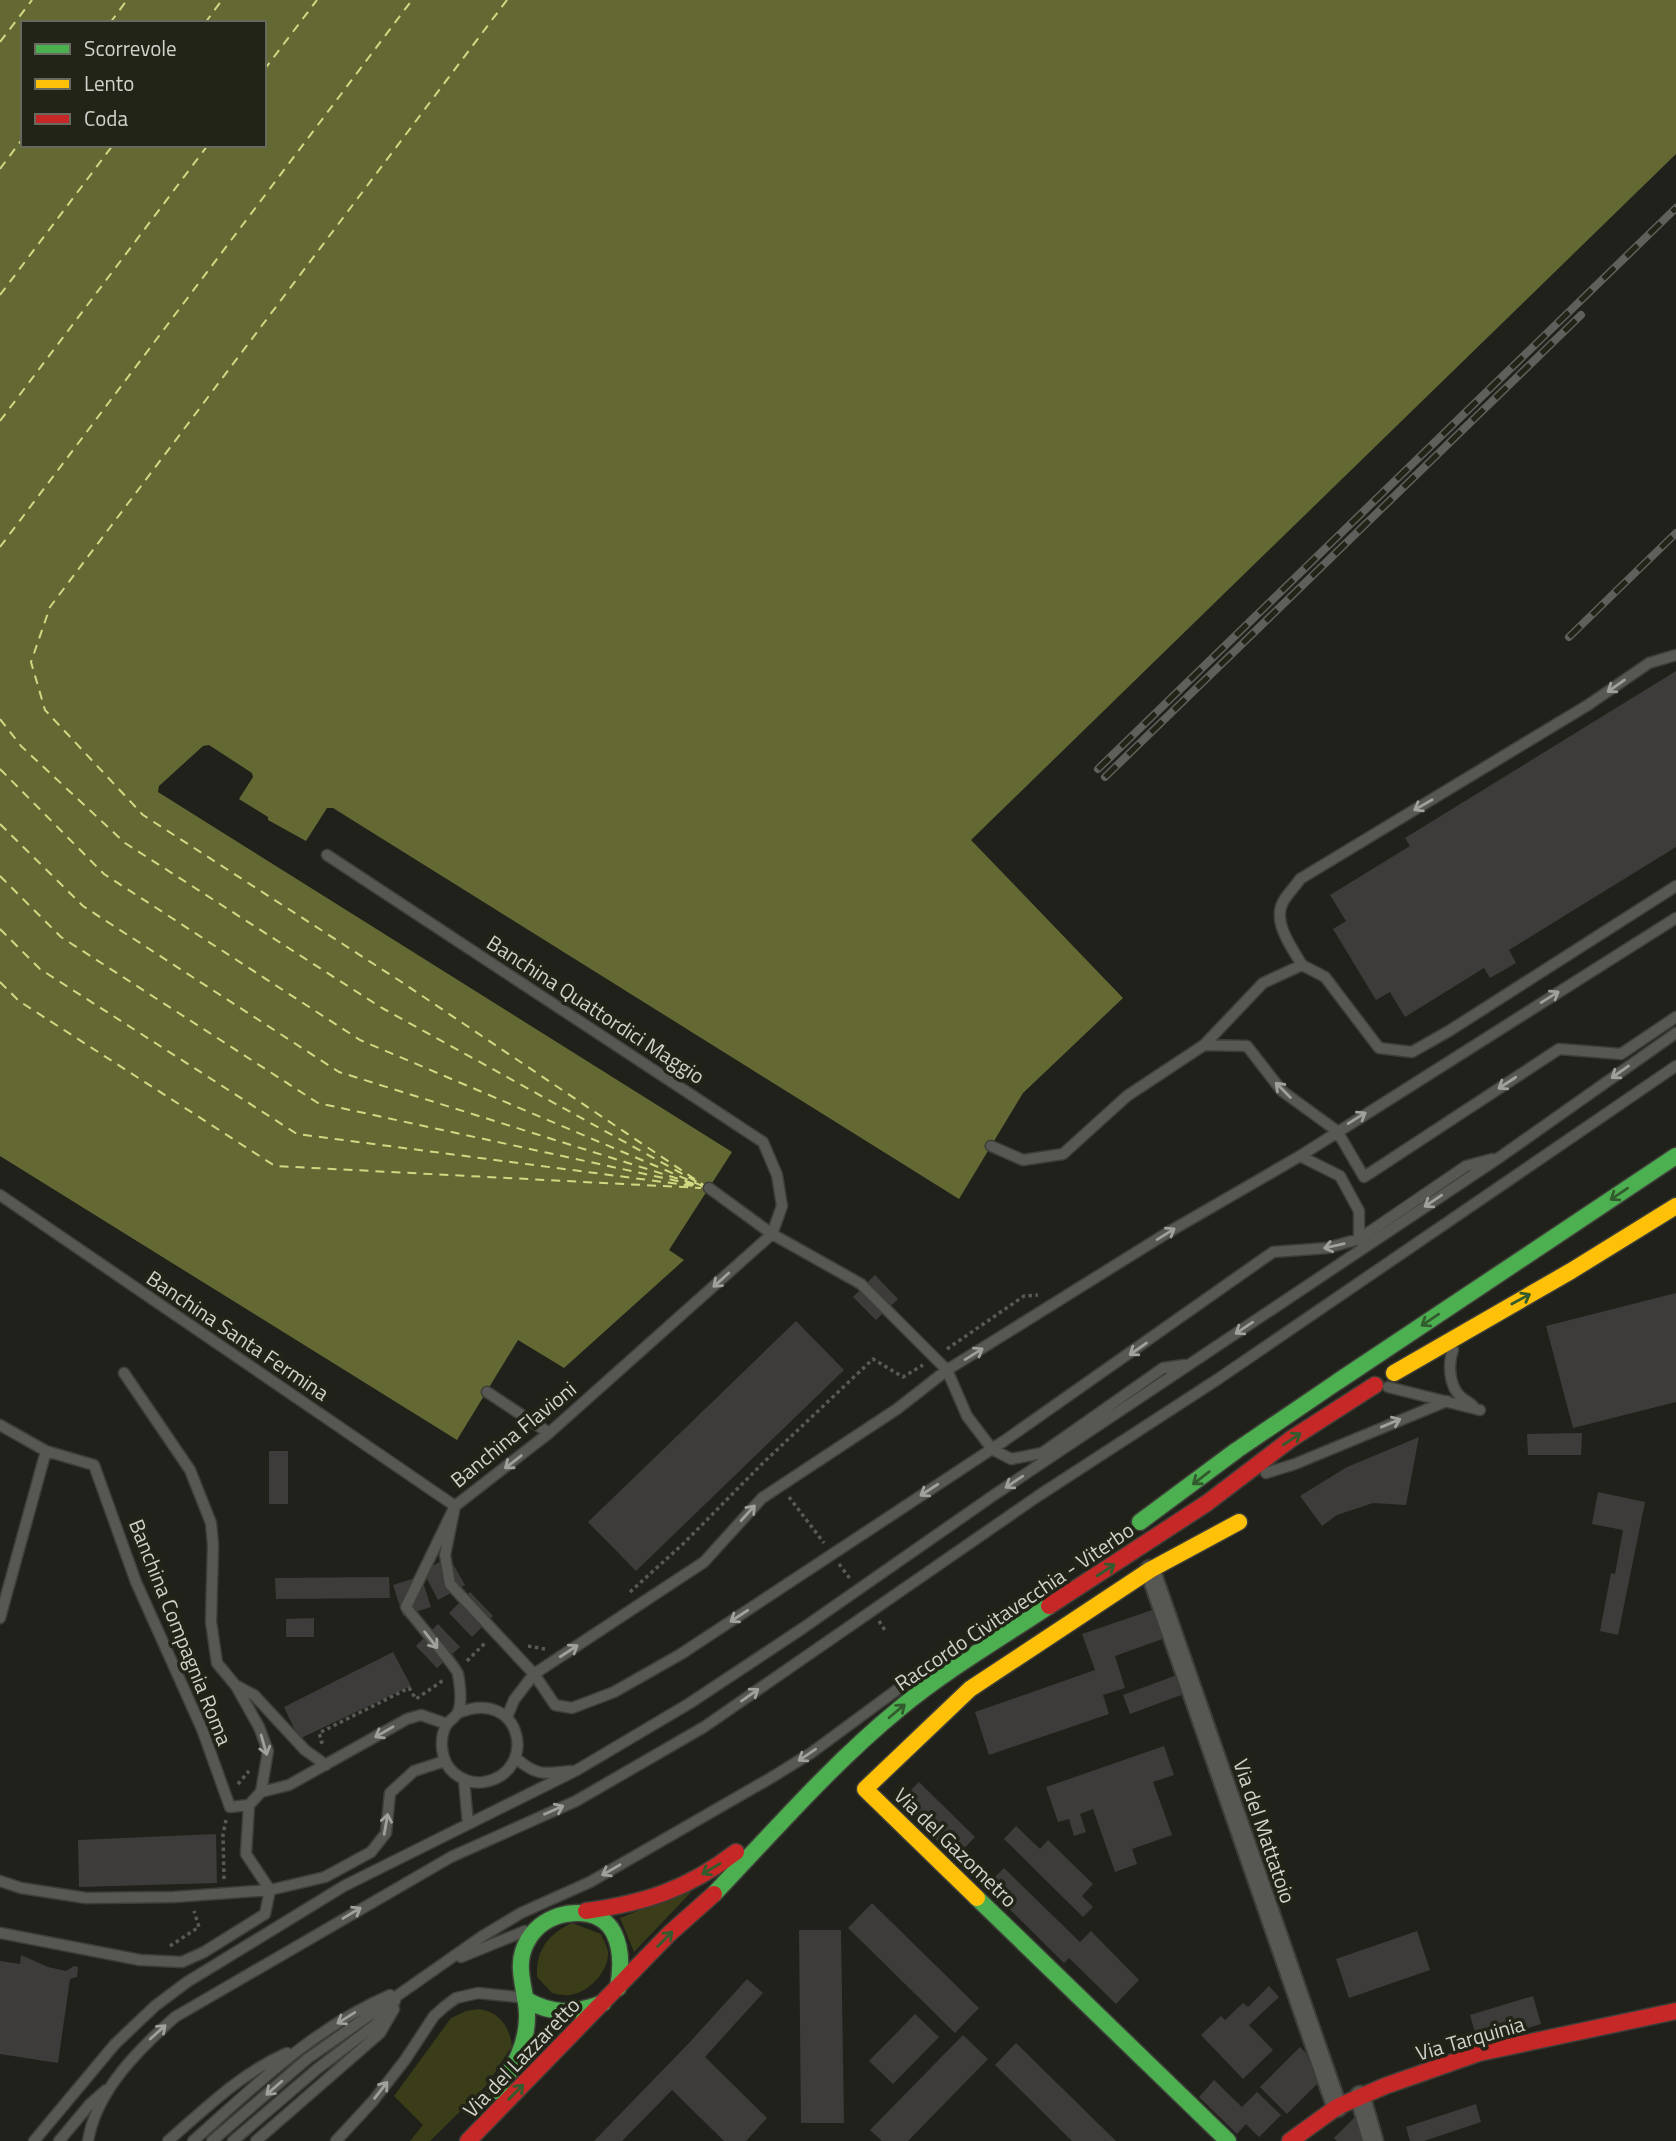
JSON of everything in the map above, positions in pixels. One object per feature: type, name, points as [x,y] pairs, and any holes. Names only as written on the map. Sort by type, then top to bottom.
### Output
[{"type":"main road","name":"Raccordo Civitavecchia - Viterbo","points":[[1133,1528],[1237,1450],[1676,1156]]},
{"type":"main road","name":"Raccordo Civitavecchia - Viterbo","points":[[618,1988],[669,1934],[711,1897],[844,1758],[900,1708],[947,1673],[1208,1503],[1291,1439],[1375,1385],[1676,1206]]},
{"type":"main road","name":"Via del Gazometro","points":[[1228,2141],[865,1789],[970,1689],[1150,1570],[1239,1521]]},
{"type":"main road","name":"Raccordo Civitavecchia - Viterbo","points":[[586,1911],[630,1905],[657,1896],[728,1859],[902,1686],[929,1665]]},
{"type":"main road","points":[[586,1911],[601,1917],[621,1944],[623,1959],[618,1988],[603,2003],[575,2012],[555,2012],[539,2008],[525,1998],[520,1980],[520,1962],[527,1941],[541,1925],[556,1916],[586,1911]]},
{"type":"main road","name":"Via del Lazzaretto","points":[[449,2141],[498,2089],[518,2062],[524,2045],[525,1998]]},
{"type":"main road","name":"Via del Lazzaretto","points":[[468,2141],[603,2003]]},
{"type":"main road","name":"Via Tarquinia","points":[[1290,2141],[1337,2107],[1360,2096],[1479,2053],[1676,2011]]},
{"type":"street","name":"Via del Mattatoio","points":[[1150,1570],[1337,2107]]},
{"type":"street","points":[[1360,2096],[1373,2141]]},
{"type":"lane","points":[[1676,655],[1649,663],[1588,705],[1300,879],[1281,904],[1281,919],[1284,934],[1302,965],[1325,977],[1379,1048],[1412,1052],[1676,886]]},
{"type":"lane","name":"Banchina Quattordici Maggio","points":[[327,855],[763,1142],[777,1175],[782,1206],[772,1234]]},
{"type":"lane","points":[[507,1717],[514,1700],[534,1674],[704,1562],[762,1498],[897,1409],[947,1370],[1167,1233],[1300,1156],[1676,918]]},
{"type":"lane","points":[[991,1146],[1023,1160],[1063,1154],[1127,1096],[1204,1045],[1263,983],[1302,965]]},
{"type":"lane","points":[[1204,1045],[1247,1046],[1282,1091],[1337,1131],[1364,1177],[1559,1049],[1621,1054],[1676,1017]]},
{"type":"lane","points":[[34,2141],[114,2044],[155,2006],[187,1982],[344,1886],[577,1770],[690,1703],[994,1495],[1500,1157],[1676,1032]]},
{"type":"lane","points":[[59,2141],[150,2039],[175,2017],[450,1857],[576,1801],[704,1727],[1038,1496],[1218,1379],[1676,1066]]},
{"type":"lane","points":[[1300,1156],[1340,1176],[1359,1211],[1356,1253]]},
{"type":"lane","points":[[455,1506],[445,1555],[450,1584],[534,1674],[555,1705],[572,1708],[614,1692],[681,1654],[992,1449],[1273,1252],[1327,1248],[1359,1239],[1466,1166],[1500,1157]]},
{"type":"lane","points":[[709,1188],[772,1234],[861,1283],[947,1370],[967,1416],[992,1449],[1012,1459],[1042,1453],[1163,1368],[1189,1365]]},
{"type":"lane","name":"Banchina Santa Fermina","points":[[0,1195],[455,1506]]},
{"type":"lane","name":"Banchina Flavioni","points":[[458,1713],[458,1670],[405,1607],[455,1506],[549,1433],[772,1234]]},
{"type":"lane","points":[[1337,1382],[1375,1385],[1479,1410],[1459,1395],[1451,1378],[1450,1358],[1462,1332]]},
{"type":"lane","points":[[0,1933],[140,1961],[182,1962],[204,1952],[265,1914],[270,1890],[246,1854],[249,1805],[261,1792],[268,1751],[259,1727],[236,1685],[217,1663],[211,1622],[211,1523],[190,1470],[124,1373]]},
{"type":"lane","points":[[487,1392],[549,1433]]},
{"type":"lane","points":[[1235,1482],[1296,1464],[1447,1401]]},
{"type":"lane","name":"Banchina Compagnia Roma","points":[[0,1424],[46,1451],[94,1465],[136,1582],[202,1729],[230,1807],[249,1805]]},
{"type":"lane","points":[[0,1618],[46,1451]]},
{"type":"lane","points":[[236,1685],[254,1695],[305,1750],[326,1765]]},
{"type":"lane","points":[[212,2141],[307,2059],[481,1937],[521,1913],[590,1882],[774,1776],[811,1753],[902,1686]]},
{"type":"lane","points":[[474,1706],[492,1707],[507,1717],[517,1736],[516,1758],[508,1771],[495,1780],[480,1783],[464,1780],[453,1772],[445,1761],[441,1742],[447,1724],[458,1713],[474,1706]]},
{"type":"lane","points":[[261,1792],[289,1785],[407,1718],[421,1716],[447,1724]]},
{"type":"lane","points":[[516,1758],[529,1770],[547,1774],[577,1770]]},
{"type":"lane","points":[[0,1881],[22,1888],[86,1898],[174,1897],[270,1890],[325,1877],[371,1852],[386,1833],[390,1793],[414,1771],[445,1761]]},
{"type":"lane","points":[[464,1780],[468,1824]]},
{"type":"lane","points":[[436,1969],[485,1946],[541,1925]]},
{"type":"lane","points":[[193,2141],[298,2049],[364,2006],[407,1988]]},
{"type":"lane","points":[[233,2141],[317,2069],[375,2025],[407,1988]]},
{"type":"lane","points":[[256,2141],[380,2033],[407,1988]]},
{"type":"lane","points":[[336,2141],[373,2101],[434,2016],[456,1998],[478,1993],[525,1998]]},
{"type":"lane","points":[[168,2141],[243,2076],[298,2049]]},
{"type":"lane","points":[[88,2141],[97,2112],[113,2083]]},
{"type":"shaded area","points":[[0,0],[1676,0],[1676,154],[971,840],[1123,998],[1023,1093],[959,1199],[333,808],[327,808],[306,841],[268,820],[268,817],[239,799],[253,777],[252,773],[209,745],[203,746],[159,786],[158,792],[732,1152],[669,1250],[684,1260],[564,1368],[518,1340],[457,1440],[0,1156]]},
{"type":"shaded area","points":[[695,1888],[634,1952],[620,1918]]},
{"type":"shaded area","points":[[572,1923],[601,1934],[607,1949],[606,1966],[597,1979],[584,1990],[568,1995],[552,1993],[537,1977],[541,1951],[556,1932]]},
{"type":"shaded area","points":[[478,2009],[492,2013],[502,2021],[512,2046],[486,2086],[430,2141],[410,2141],[423,2125],[394,2096],[451,2018]]},
{"type":"building","points":[[1676,671],[1676,847],[1509,950],[1516,963],[1490,978],[1484,968],[1405,1017],[1390,992],[1376,1000],[1333,929],[1346,921],[1330,895],[1410,846],[1405,838]]},
{"type":"building","points":[[875,1275],[898,1299],[876,1320],[853,1297]]},
{"type":"building","points":[[1676,1293],[1676,1402],[1573,1428],[1546,1326]]},
{"type":"building","points":[[796,1321],[844,1370],[636,1571],[588,1522]]},
{"type":"building","points":[[1582,1433],[1581,1455],[1528,1455],[1527,1434]]},
{"type":"building","points":[[1419,1437],[1406,1505],[1373,1503],[1337,1515],[1322,1526],[1300,1496],[1347,1467]]},
{"type":"building","points":[[269,1451],[288,1451],[288,1504],[269,1504]]},
{"type":"building","points":[[1598,1492],[1645,1502],[1618,1635],[1600,1631],[1611,1573],[1615,1574],[1623,1530],[1592,1524]]},
{"type":"building","points":[[449,1557],[465,1585],[438,1600],[423,1571]]},
{"type":"building","points":[[421,1576],[431,1607],[403,1616],[393,1585]]},
{"type":"building","points":[[389,1577],[390,1598],[276,1599],[275,1578]]},
{"type":"building","points":[[470,1592],[493,1616],[472,1637],[449,1613]]},
{"type":"building","points":[[1158,1608],[1168,1637],[1115,1656],[1125,1688],[1103,1695],[1109,1714],[989,1755],[975,1712],[1095,1670],[1082,1634]]},
{"type":"building","points":[[314,1618],[314,1637],[286,1637],[286,1619]]},
{"type":"building","points":[[438,1624],[460,1647],[437,1668],[416,1646]]},
{"type":"building","points":[[393,1652],[411,1686],[299,1739],[284,1707]]},
{"type":"building","points":[[1177,1675],[1184,1694],[1130,1714],[1123,1695]]},
{"type":"building","points":[[1164,1746],[1174,1775],[1153,1782],[1172,1835],[1132,1849],[1137,1864],[1115,1872],[1093,1809],[1080,1814],[1086,1832],[1074,1836],[1069,1819],[1058,1822],[1046,1787]]},
{"type":"building","points":[[919,1782],[975,1837],[955,1858],[898,1803]]},
{"type":"building","points":[[1016,1826],[1040,1849],[1048,1840],[1093,1884],[1082,1896],[1093,1907],[1083,1917],[1004,1839]]},
{"type":"building","points":[[216,1834],[217,1883],[79,1887],[78,1840]]},
{"type":"building","points":[[1004,1868],[1080,1942],[1091,1931],[1139,1980],[1116,2004],[1069,1958],[1064,1963],[986,1886]]},
{"type":"building","points":[[872,1903],[979,2008],[955,2033],[848,1928]]},
{"type":"building","points":[[799,1930],[841,1930],[844,2123],[801,2123]]},
{"type":"building","points":[[1417,1931],[1430,1970],[1349,1998],[1336,1959]]},
{"type":"building","points":[[21,1955],[48,1967],[66,1971],[74,1966],[78,1967],[77,1977],[70,1979],[58,2063],[0,2054],[0,1961],[20,1964]]},
{"type":"building","points":[[747,1979],[763,1993],[705,2057],[767,2118],[746,2141],[724,2141],[672,2090],[622,2141],[594,2141],[689,2043]]},
{"type":"building","points":[[1269,1986],[1279,1997],[1249,2025],[1273,2050],[1243,2079],[1201,2035],[1221,2016],[1225,2020],[1243,2003],[1248,2007]]},
{"type":"building","points":[[1533,1996],[1541,2024],[1478,2043],[1470,2015]]},
{"type":"building","points":[[915,2014],[939,2037],[893,2084],[869,2061]]},
{"type":"building","points":[[963,2035],[988,2059],[908,2141],[882,2141],[870,2130]]},
{"type":"building","points":[[1016,2043],[1116,2141],[1072,2141],[995,2065]]},
{"type":"building","points":[[1300,2047],[1306,2053],[1318,2083],[1287,2114],[1260,2087]]},
{"type":"building","points":[[1214,2080],[1242,2107],[1257,2092],[1281,2115],[1259,2137],[1246,2124],[1237,2134],[1199,2097]]},
{"type":"building","points":[[1476,2104],[1481,2122],[1424,2141],[1410,2141],[1406,2127]]},
{"type":"building","points":[[1355,2117],[1363,2141],[1337,2141],[1334,2138]]},
{"type":"ferry route","points":[[0,42],[32,0]]},
{"type":"ferry route","points":[[111,21],[127,0]]},
{"type":"ferry route","points":[[206,21],[222,0]]},
{"type":"ferry route","points":[[266,67],[317,0]]},
{"type":"ferry route","points":[[0,547],[412,0]]},
{"type":"ferry route","points":[[507,0],[50,607],[31,662],[45,710],[143,815],[400,981],[705,1186]]},
{"type":"ferry route","points":[[0,169],[21,141]]},
{"type":"ferry route","points":[[0,295],[111,147]]},
{"type":"ferry route","points":[[0,421],[206,147]]},
{"type":"ferry route","points":[[0,719],[21,746],[125,843],[382,1008],[699,1183]]},
{"type":"ferry route","points":[[0,769],[104,874],[360,1040],[705,1187]]},
{"type":"ferry route","points":[[0,824],[83,906],[339,1072],[698,1185]]},
{"type":"ferry route","points":[[0,876],[61,937],[318,1103],[705,1187]]},
{"type":"ferry route","points":[[0,929],[40,969],[297,1134],[694,1186]]},
{"type":"ferry route","points":[[0,982],[19,1001],[275,1166],[701,1188]]},
{"type":"railway","points":[[1098,769],[1676,208]]},
{"type":"railway","points":[[1105,777],[1581,315]]},
{"type":"railway","points":[[1569,637],[1676,533]]},
{"type":"traffic: fast","points":[[1337,1382],[1676,1156]]},
{"type":"traffic: fast","points":[[1140,1522],[1237,1450],[1337,1382]]},
{"type":"traffic: fast","points":[[714,1894],[804,1798],[874,1730],[935,1681],[1049,1606]]},
{"type":"traffic: fast","points":[[977,1898],[1228,2141]]},
{"type":"traffic: fast","points":[[496,2091],[514,2064],[525,2035],[527,2013],[521,1958],[528,1940],[539,1926],[554,1917],[583,1913],[607,1923],[618,1945],[618,1988]]},
{"type":"traffic: fast","points":[[525,1999],[544,2008],[563,2011],[603,2003]]},
{"type":"traffic: slow","points":[[1394,1373],[1571,1271],[1676,1206]]},
{"type":"traffic: slow","points":[[977,1898],[865,1789],[970,1689],[1150,1570],[1239,1522]]},
{"type":"traffic: jam","points":[[1049,1606],[1207,1503],[1291,1439],[1375,1385]]},
{"type":"traffic: jam","points":[[586,1911],[647,1899],[683,1885],[736,1852]]},
{"type":"traffic: jam","points":[[468,2141],[669,1934],[714,1894]]},
{"type":"traffic: jam","points":[[1290,2141],[1337,2107],[1385,2086],[1479,2053],[1676,2011]]}]
